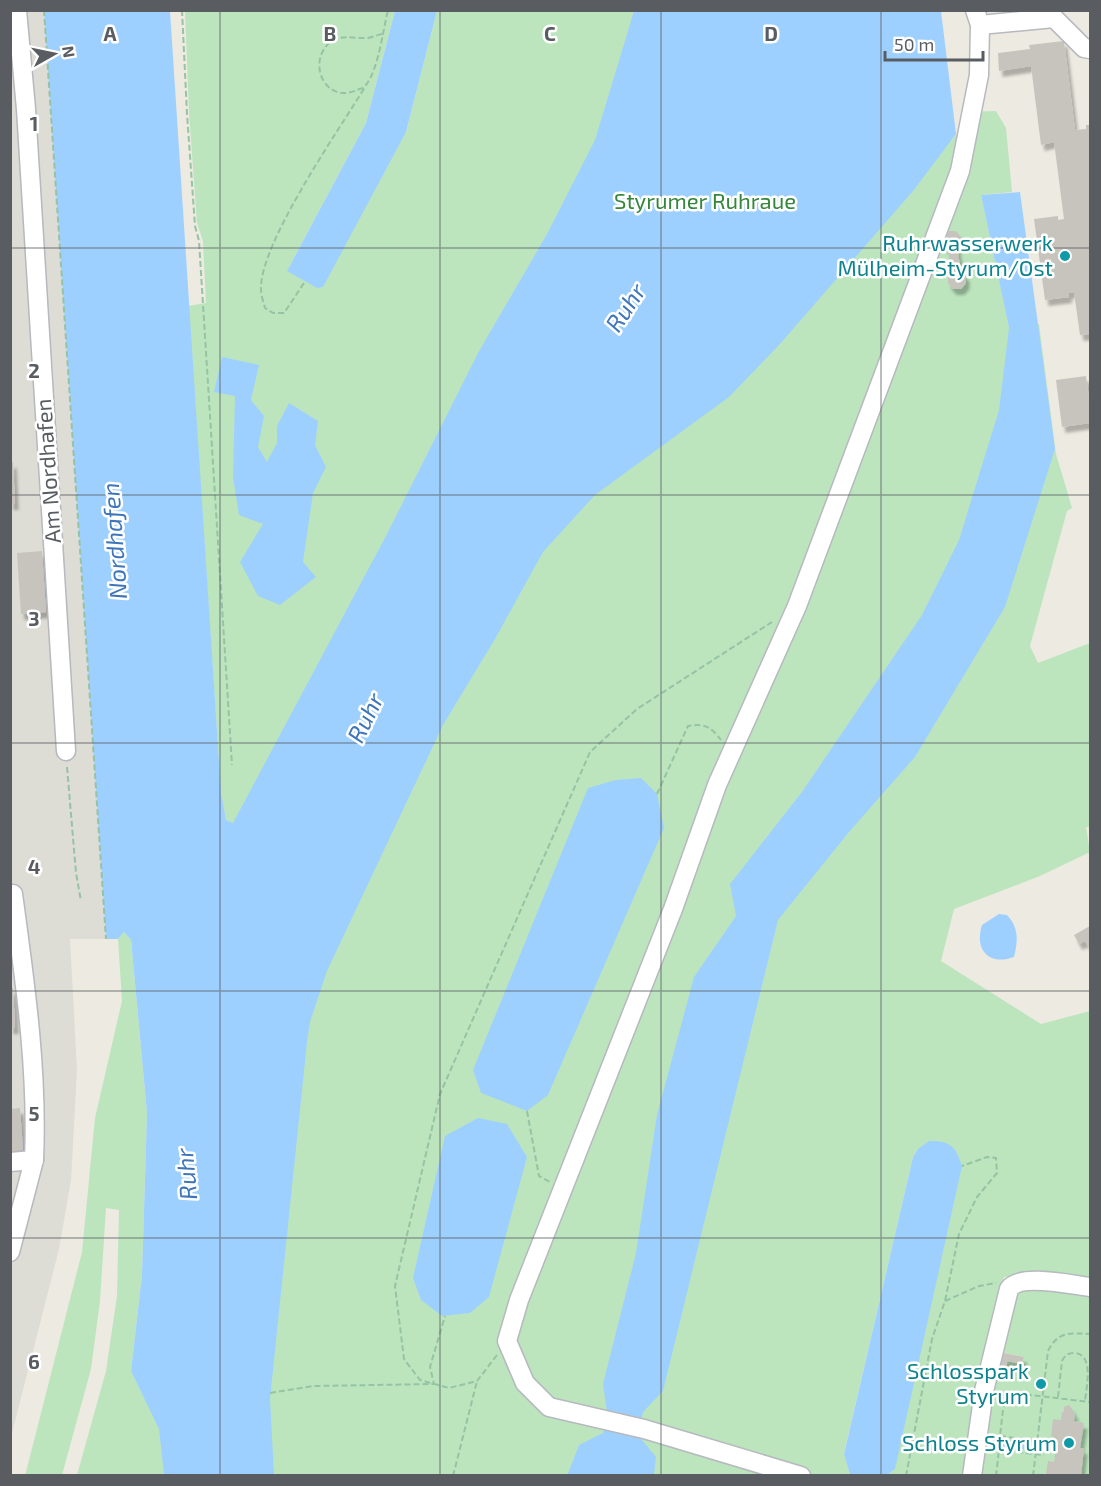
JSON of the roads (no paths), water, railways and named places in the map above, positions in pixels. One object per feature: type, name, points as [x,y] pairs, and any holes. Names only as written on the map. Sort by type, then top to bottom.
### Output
[{"type":"street","name":"Am Nordhafen","points":[[17,10],[18,109],[66,751]]},
{"type":"street","points":[[801,1476],[644,1429],[549,1407],[525,1383],[507,1341],[519,1300],[673,909],[717,785],[797,606],[960,171],[979,75],[978,18],[1054,18],[1084,48],[1090,49]]},
{"type":"street","points":[[10,894],[13,894],[26,994],[36,1116],[34,1160],[10,1252]]},
{"type":"street","points":[[10,1162],[34,1160]]},
{"type":"street","points":[[972,1476],[988,1372],[1006,1295],[1012,1284],[1024,1280],[1090,1287]]},
{"type":"water","name":"Styrumer Ruhraue","points":[[44,11],[170,11],[221,792],[226,820],[233,823],[387,534],[478,353],[547,234],[595,140],[634,11],[941,11],[956,134],[913,191],[780,344],[729,397],[595,495],[543,552],[495,639],[443,725],[327,971],[310,1022],[307,1042],[270,1399],[274,1475],[164,1475],[159,1429],[131,1371],[142,1275],[147,1113],[131,940],[124,932],[118,939],[106,939]]},
{"type":"water","points":[[395,11],[437,11],[406,132],[323,287],[317,288],[287,271],[366,123]]},
{"type":"water","points":[[1020,192],[1055,449],[1005,607],[915,757],[849,832],[778,920],[663,1391],[643,1412],[638,1435],[656,1457],[654,1475],[567,1476],[579,1445],[603,1433],[608,1419],[603,1384],[636,1253],[657,1115],[694,977],[736,916],[730,884],[802,792],[922,615],[959,540],[999,410],[1009,328],[981,195]]},
{"type":"water","points":[[222,357],[259,365],[251,400],[264,416],[258,447],[267,462],[277,443],[277,426],[289,403],[318,421],[315,445],[326,467],[313,493],[303,562],[316,577],[280,605],[258,596],[240,562],[263,524],[239,515],[233,477],[235,396],[214,392]]},
{"type":"water","points":[[641,778],[657,794],[664,828],[548,1095],[527,1111],[481,1093],[473,1070],[588,788],[616,780]]},
{"type":"water","points":[[999,914],[1007,915],[1014,925],[1017,935],[1014,957],[997,959],[986,954],[982,948],[980,934],[982,925]]},
{"type":"water","points":[[478,1118],[507,1124],[527,1157],[489,1297],[470,1313],[442,1316],[421,1300],[413,1278],[445,1136]]},
{"type":"water","points":[[929,1141],[942,1142],[951,1146],[962,1166],[895,1469],[887,1475],[850,1475],[844,1454],[913,1157],[918,1149]]},
{"type":"water","points":[[1002,1440],[1024,1443],[1026,1447],[1023,1450],[1001,1447],[999,1443]]},
{"type":"place","name":"Ruhrwasserwerk Mülheim-Styrum/Ost","points":[[1065,256]]},
{"type":"place","name":"Schlosspark Styrum","points":[[1041,1384]]},
{"type":"place","name":"Schloss Styrum","points":[[1069,1443]]},
{"type":"water label","name":"Ruhr","points":[[626,308]]},
{"type":"water label","name":"Nordhafen","points":[[115,541]]},
{"type":"water label","name":"Ruhr","points":[[366,718]]},
{"type":"water label","name":"Ruhr","points":[[187,1174]]}]
